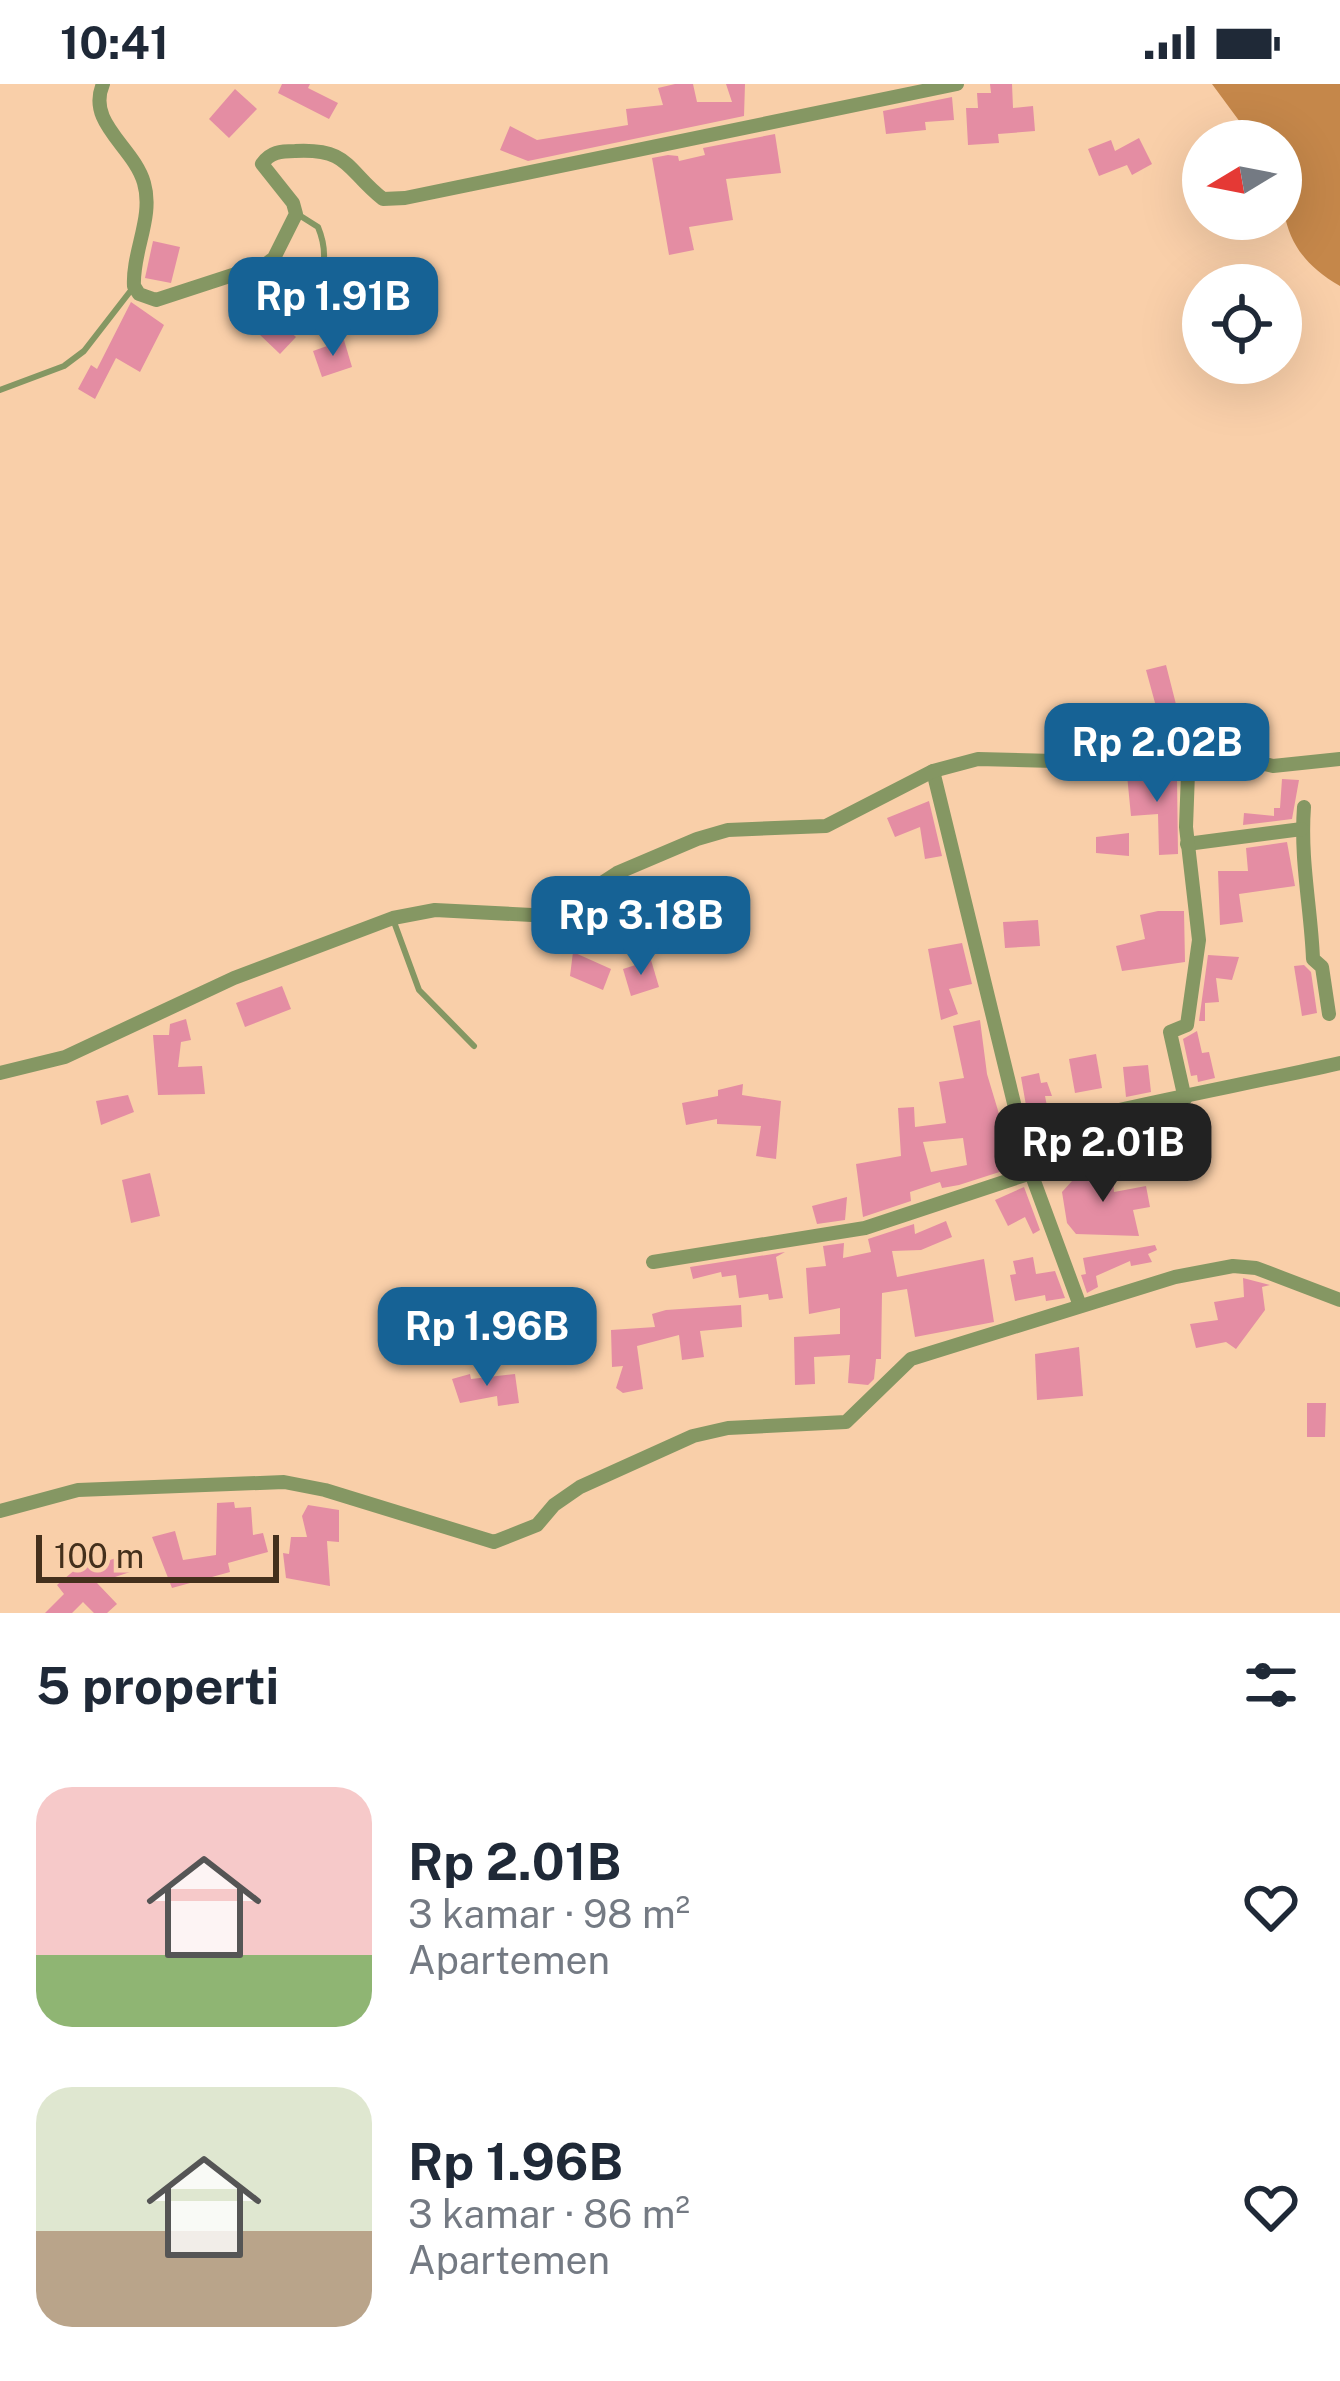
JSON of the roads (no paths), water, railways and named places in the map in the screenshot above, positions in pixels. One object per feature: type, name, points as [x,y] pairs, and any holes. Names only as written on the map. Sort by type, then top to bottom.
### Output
[{"type":"street","points":[[103,84],[98,101],[102,119],[130,153],[146,194],[134,286],[139,294],[156,300],[274,258],[296,214],[293,203],[265,174],[262,164],[268,155],[322,149],[339,154],[383,200],[405,198],[958,84]]},
{"type":"street","points":[[1185,1099],[1170,1032],[1187,1025],[1198,956],[1187,844],[1190,746]]},
{"type":"street","points":[[0,1072],[65,1057],[234,978],[393,918],[435,910],[551,916],[617,873],[697,839],[728,830],[826,826],[933,771],[978,759],[1054,761],[1190,746],[1273,766],[1340,759]]},
{"type":"street","points":[[933,771],[1031,1174],[1079,1303]]},
{"type":"street","points":[[1304,807],[1305,909],[1312,924],[1313,959],[1322,965],[1329,1014]]},
{"type":"street","points":[[1187,844],[1302,830]]},
{"type":"street","points":[[1024,1134],[1128,1105],[1185,1099],[1340,1063]]},
{"type":"street","points":[[653,1262],[865,1228],[1031,1174]]},
{"type":"street","points":[[0,1511],[78,1490],[284,1482],[494,1542],[537,1526],[554,1505],[580,1486],[693,1436],[728,1428],[846,1422],[910,1359],[1079,1303],[1233,1266],[1283,1275],[1302,1289],[1340,1300]]},
{"type":"lane","points":[[291,324],[324,277],[325,262],[317,227],[296,214]]},
{"type":"lane","points":[[0,389],[64,366],[84,351],[134,286]]},
{"type":"lane","points":[[393,918],[419,990],[474,1046]]}]
